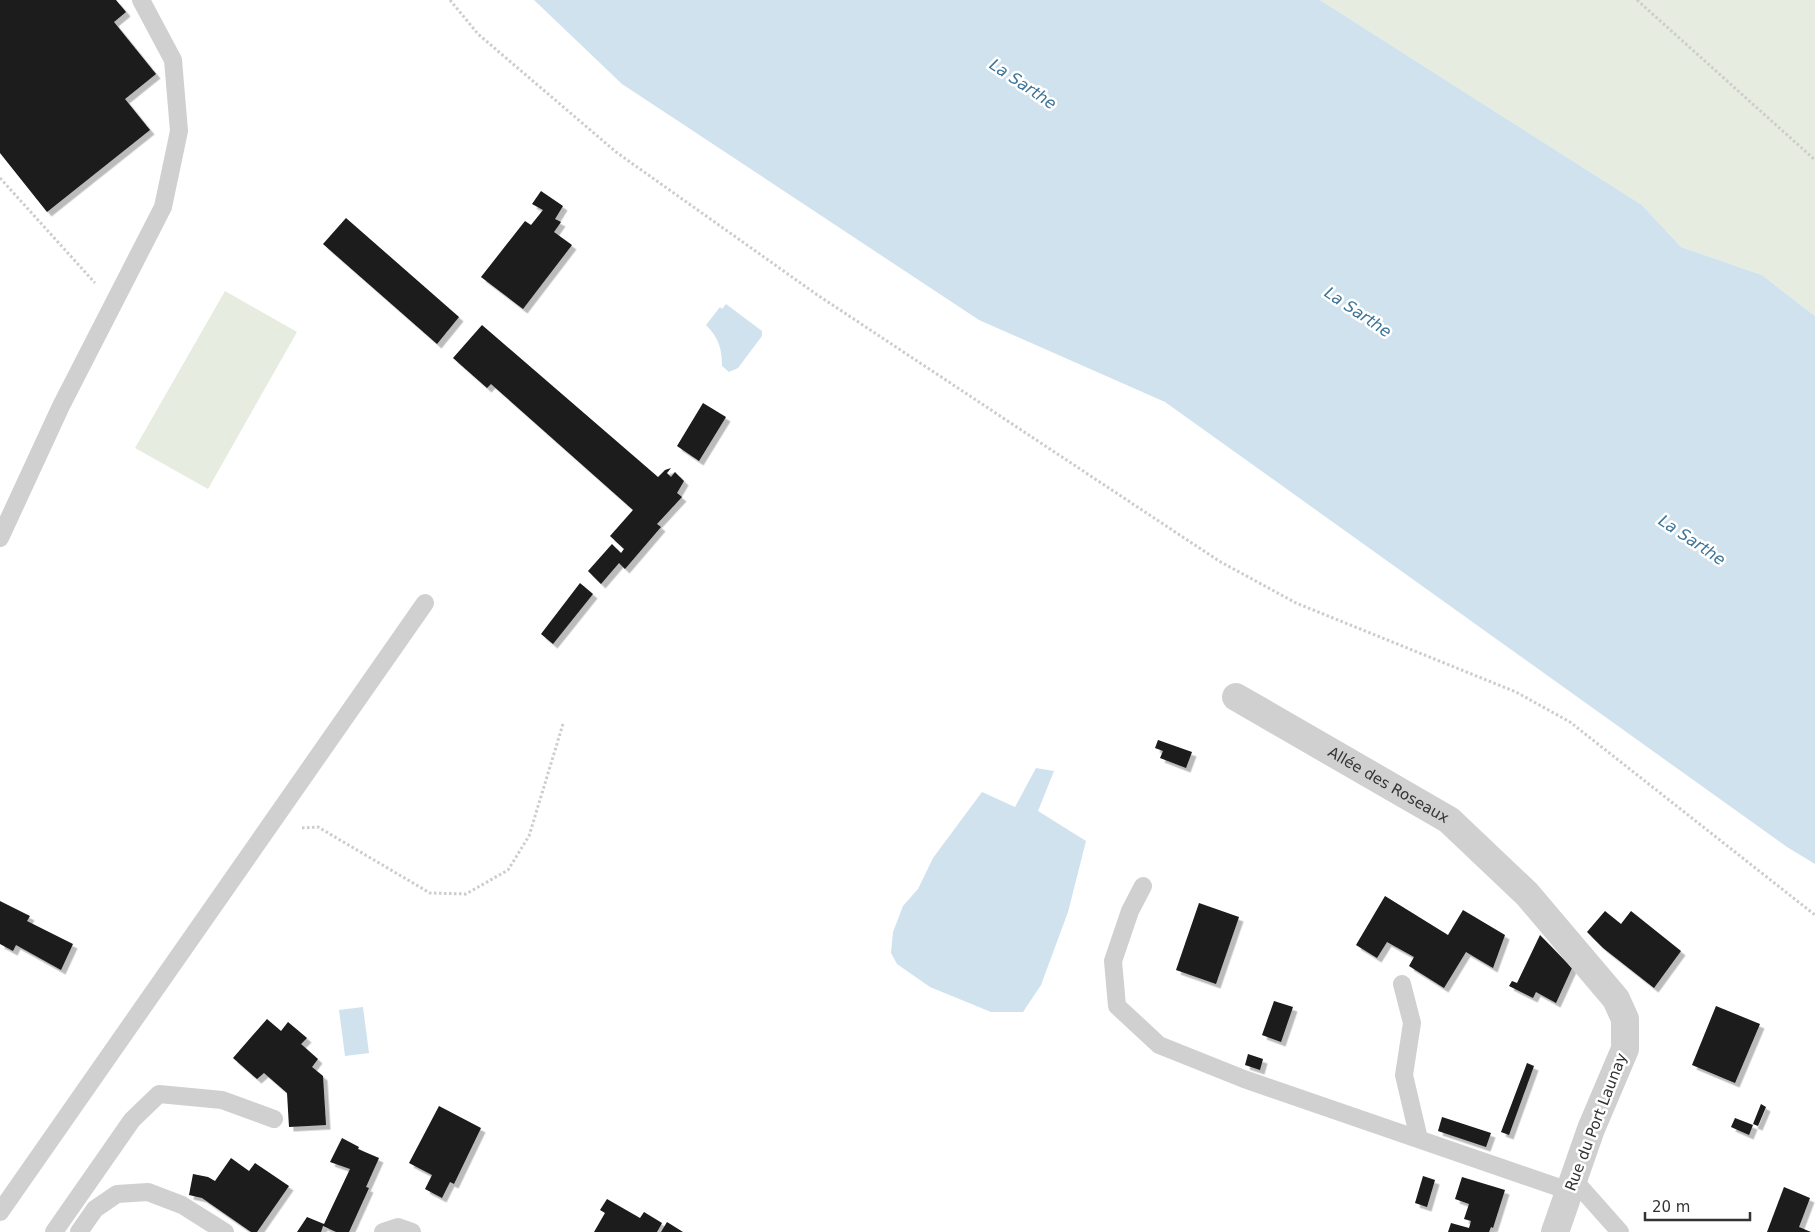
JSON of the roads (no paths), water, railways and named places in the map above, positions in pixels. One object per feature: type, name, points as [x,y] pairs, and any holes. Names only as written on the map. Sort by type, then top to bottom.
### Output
[{"type":"street","name":"Allée des Roseaux","points":[[1236,697],[1449,820],[1527,894]]},
{"type":"street","name":"Rue du Port Launay","points":[[1527,894],[1616,999],[1624,1019],[1625,1048],[1591,1129],[1554,1232]]},
{"type":"lane","points":[[0,538],[61,406],[163,207],[179,131],[173,60],[141,0]]},
{"type":"lane","points":[[0,1212],[425,603]]},
{"type":"lane","points":[[1143,886],[1130,911],[1113,961],[1117,1006],[1159,1045],[1244,1079],[1419,1139],[1571,1185],[1620,1232]]},
{"type":"lane","points":[[1402,984],[1412,1023],[1404,1075],[1419,1139]]},
{"type":"lane","points":[[54,1232],[132,1120],[159,1094],[222,1100],[274,1119]]},
{"type":"lane","points":[[79,1232],[95,1209],[117,1194],[148,1192],[182,1205],[225,1232]]},
{"type":"lane","points":[[383,1232],[398,1227],[412,1232]]},
{"type":"water","name":"La Sarthe","points":[[534,0],[1320,0],[1642,205],[1681,247],[1762,275],[1815,316],[1815,864],[1787,847],[1165,402],[979,320],[622,84]]},
{"type":"water","points":[[726,304],[762,331],[762,336],[738,368],[729,372],[722,366],[719,344],[714,334],[706,325],[720,307],[722,309]]},
{"type":"water","points":[[1036,768],[1054,771],[1038,811],[1086,841],[1068,912],[1041,985],[1023,1012],[991,1012],[930,987],[897,964],[891,953],[893,932],[903,906],[918,889],[933,858],[982,792],[1015,807]]},
{"type":"water","points":[[363,1007],[369,1053],[345,1056],[339,1010]]}]
